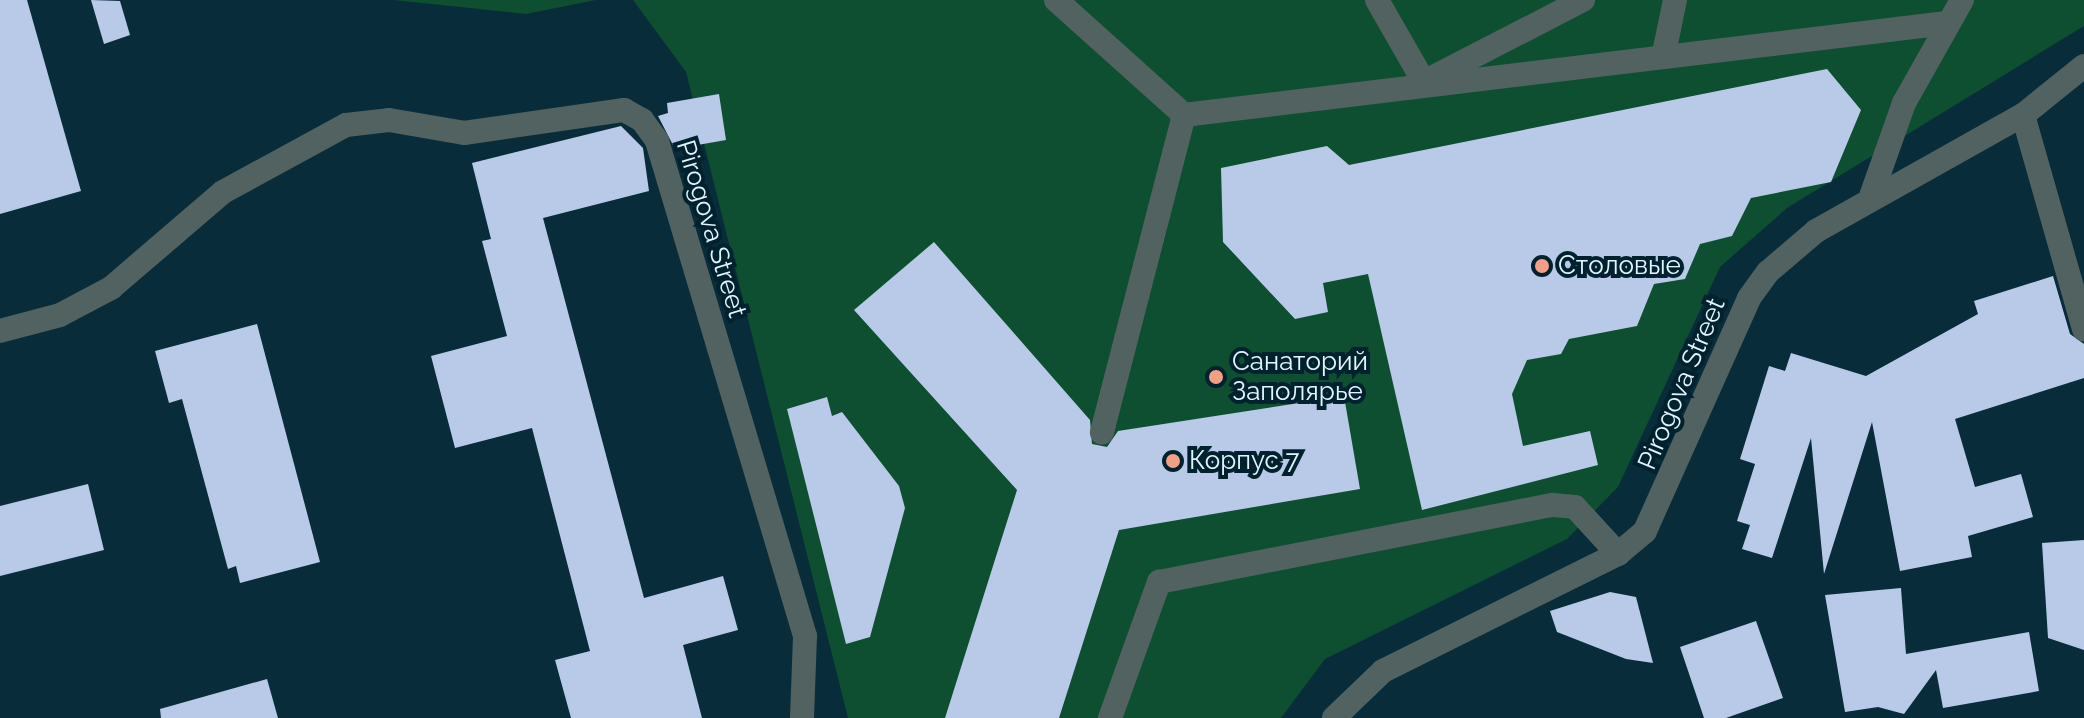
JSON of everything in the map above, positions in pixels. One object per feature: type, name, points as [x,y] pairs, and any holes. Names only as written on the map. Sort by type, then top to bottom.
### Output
[{"type":"street","points":[[1056,0],[1184,115],[1664,53],[1946,23]]},
{"type":"street","points":[[1377,0],[1424,82]]},
{"type":"street","points":[[1424,82],[1583,0]]},
{"type":"street","points":[[1664,53],[1675,0]]},
{"type":"street","points":[[1870,199],[1904,103],[1946,23],[1962,0]]},
{"type":"street","name":"Pirogova Street","points":[[1334,718],[1383,671],[1618,554],[1645,531],[1664,495],[1749,298],[1792,249],[1870,199],[2023,115],[2084,66]]},
{"type":"street","name":"Pirogova Street","points":[[0,331],[60,315],[111,288],[223,192],[346,125],[389,120],[464,133],[624,110],[657,141],[805,636],[802,718]]},
{"type":"street","points":[[1102,433],[1184,115]]},
{"type":"street","points":[[2023,115],[2084,329]]},
{"type":"street","points":[[1110,718],[1159,582],[1553,505],[1575,507],[1618,554]]},
{"type":"green space","points":[[393,0],[596,0],[526,14]]},
{"type":"green space","name":"Санаторий Заполярье","points":[[633,0],[2084,0],[2084,26],[1787,208],[1720,267],[1618,487],[1567,539],[1325,659],[1281,718],[848,718],[686,72]]},
{"type":"building","points":[[0,0],[27,0],[81,191],[0,214]]},
{"type":"building","points":[[91,0],[120,1],[130,35],[104,44]]},
{"type":"building","points":[[1827,69],[1861,110],[1831,182],[1751,198],[1732,236],[1700,244],[1685,279],[1654,284],[1637,326],[1569,339],[1561,354],[1527,360],[1512,394],[1523,446],[1590,431],[1598,465],[1422,510],[1368,274],[1323,283],[1328,312],[1295,319],[1223,242],[1221,168],[1327,146],[1349,165]]},
{"type":"building","points":[[719,94],[726,140],[675,149],[658,116],[668,113],[667,103]]},
{"type":"building","points":[[621,126],[643,148],[649,191],[543,218],[644,598],[723,576],[738,630],[683,645],[702,718],[571,718],[555,660],[590,651],[532,428],[455,448],[431,356],[507,336],[482,241],[491,239],[472,163]]},
{"type":"building","name":"Корпус 7","points":[[934,242],[1090,420],[1092,444],[1107,447],[1118,431],[1344,396],[1360,489],[1119,530],[1059,718],[945,718],[1017,490],[854,310]]},
{"type":"building","points":[[2053,276],[2070,334],[2084,344],[2084,378],[1955,419],[1975,487],[2021,474],[2033,517],[1968,536],[1972,557],[1900,571],[1872,422],[1824,574],[1811,438],[1772,558],[1742,549],[1750,525],[1737,521],[1755,464],[1740,459],[1769,366],[1785,371],[1791,353],[1866,376],[1978,314],[1974,301]]},
{"type":"building","points":[[257,324],[320,562],[240,583],[236,566],[228,569],[182,399],[169,403],[155,351]]},
{"type":"building","points":[[827,397],[832,416],[842,412],[899,486],[905,508],[870,637],[846,644],[787,409]]},
{"type":"building","points":[[88,484],[104,550],[0,576],[0,506]]},
{"type":"building","points":[[2084,540],[2084,650],[2048,638],[2042,543]]},
{"type":"building","points":[[1901,588],[1906,654],[2029,632],[2039,691],[1943,708],[1936,670],[1904,714],[1878,707],[1845,712],[1825,595]]},
{"type":"building","points":[[1610,592],[1636,597],[1653,663],[1626,659],[1557,632],[1550,611]]},
{"type":"building","points":[[1756,621],[1783,698],[1726,718],[1704,718],[1680,647]]},
{"type":"building","points":[[267,679],[278,718],[161,718],[160,709]]},
{"type":"place","name":"Столовые","points":[[1542,266]]},
{"type":"place","name":"Санаторий Заполярье","points":[[1216,377]]},
{"type":"place","name":"Корпус 7","points":[[1173,461]]}]
